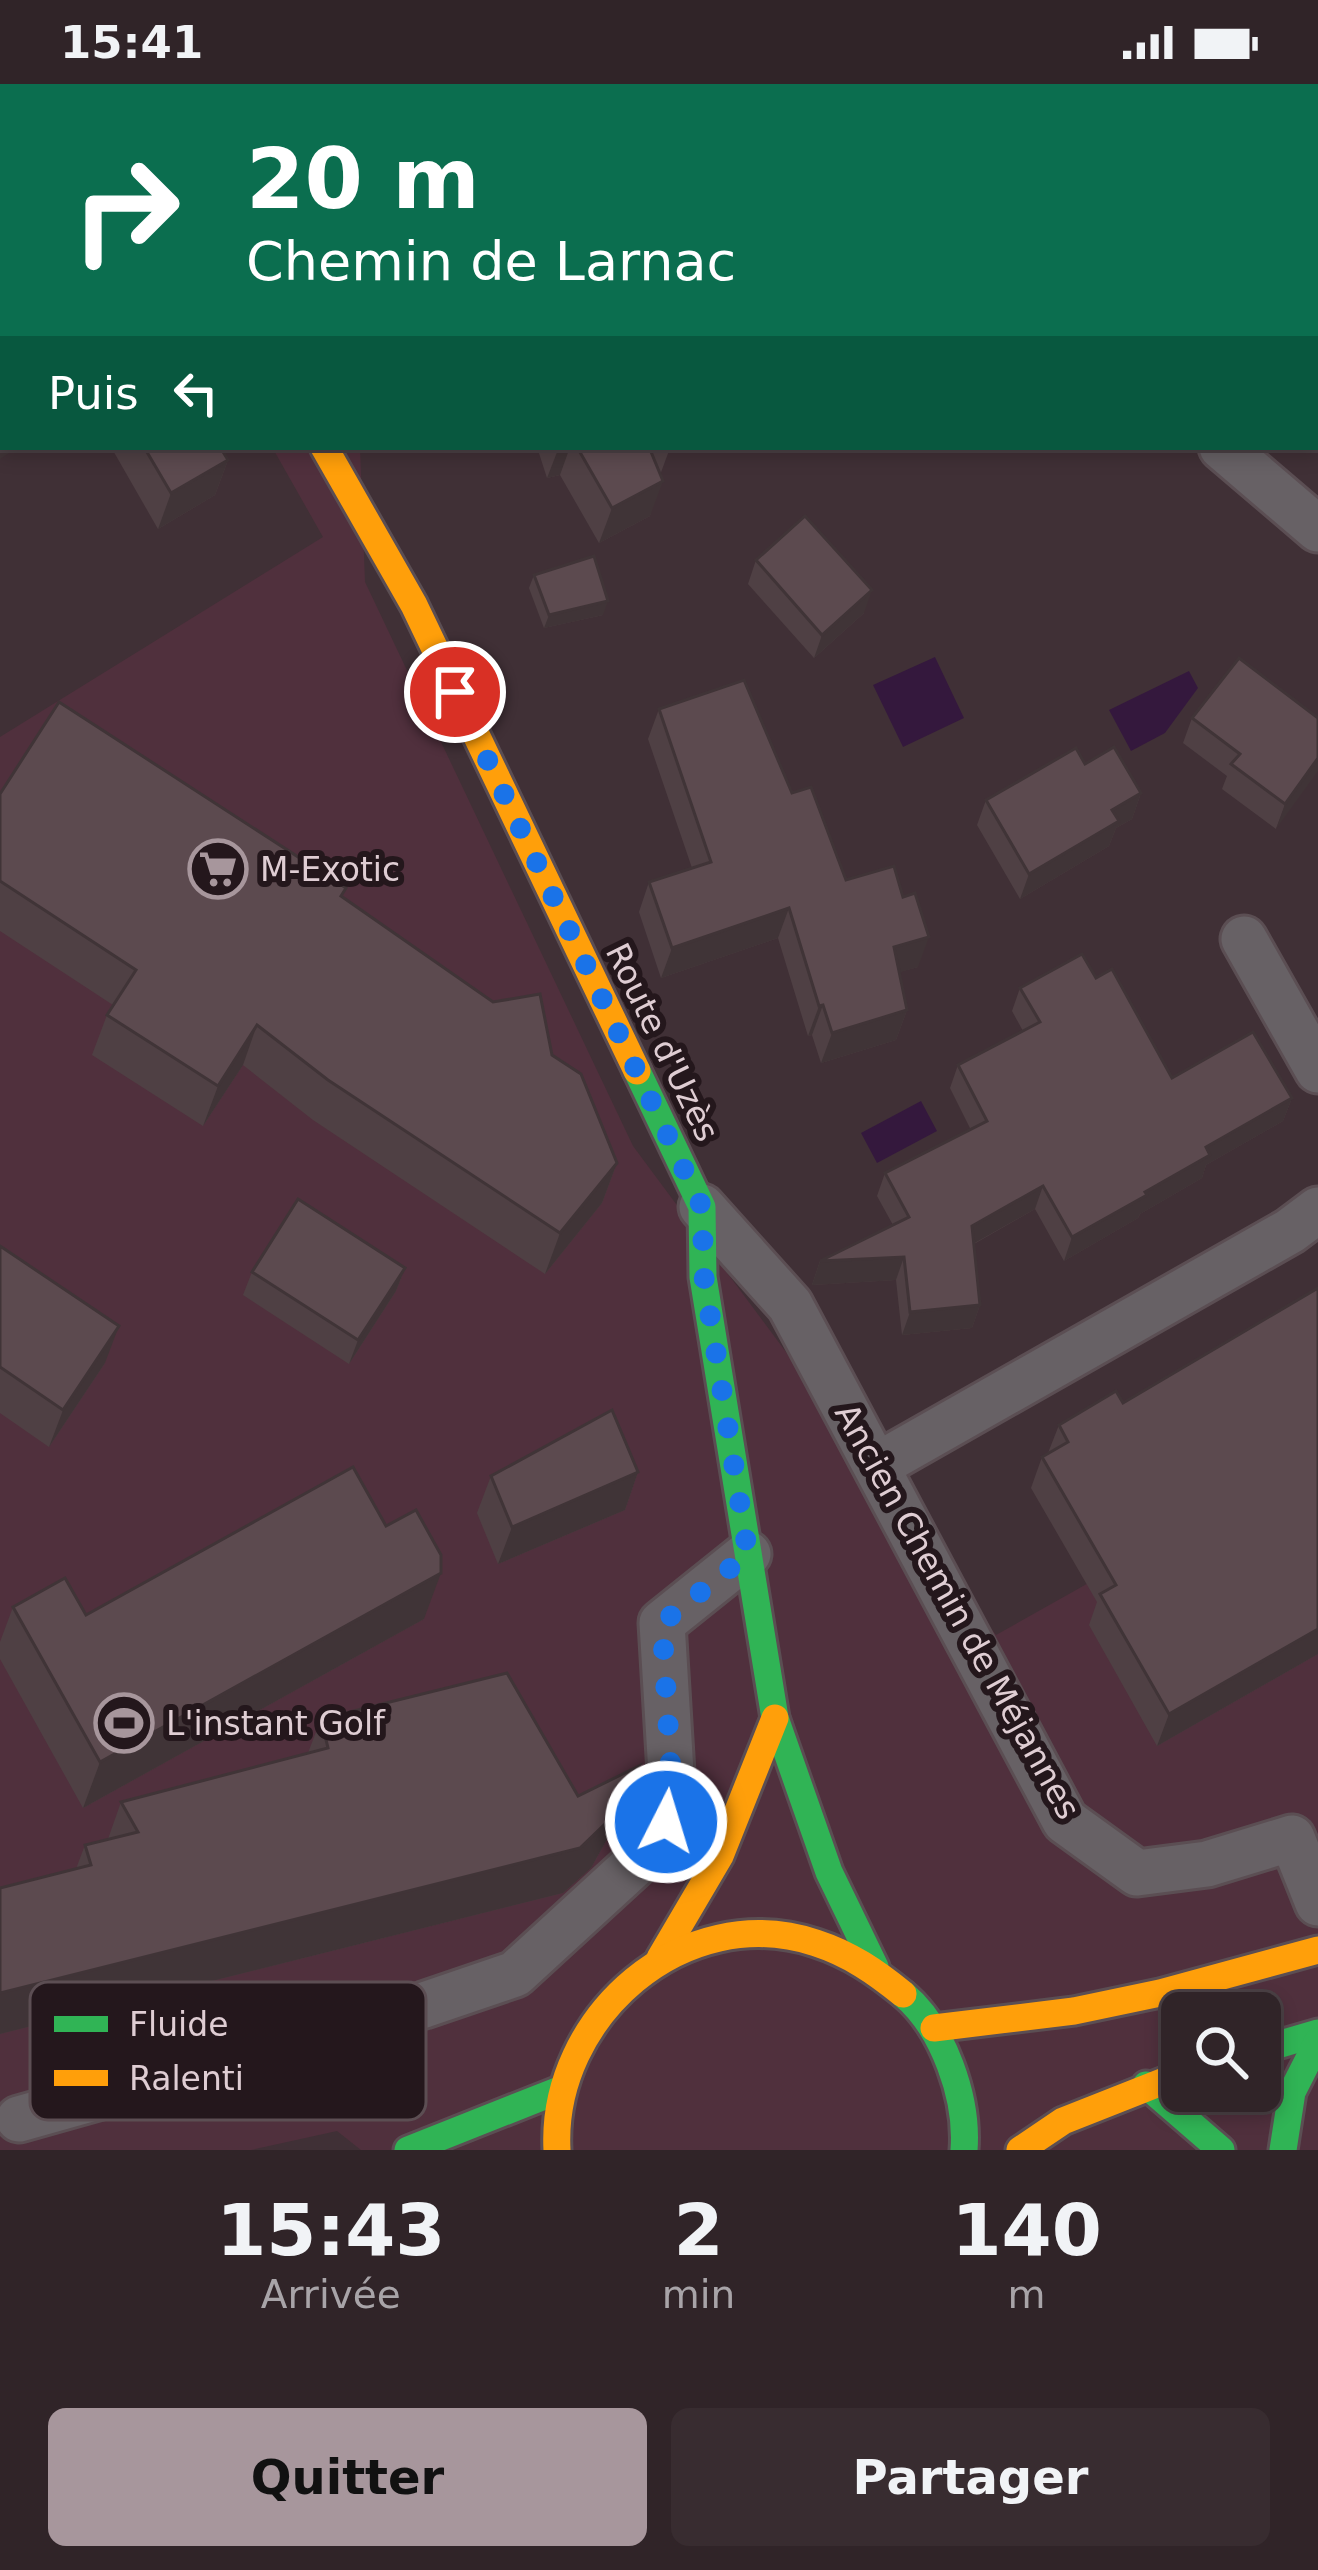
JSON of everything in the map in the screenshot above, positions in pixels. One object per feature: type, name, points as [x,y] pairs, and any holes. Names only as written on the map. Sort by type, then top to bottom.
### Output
[{"type":"main road","name":"Route d'Uzès","points":[[326,450],[414,605],[702,1207],[704,1277],[775,1718],[829,1872],[875,1967]]},
{"type":"main road","points":[[660,1958],[720,1856],[775,1718]]},
{"type":"main road","points":[[557,2150],[562,2089],[581,2036],[615,1992],[660,1958],[712,1938],[768,1932],[824,1942],[875,1967],[907,1994],[934,2028],[957,2080],[964,2150]]},
{"type":"main road","points":[[934,2028],[1074,2011],[1318,1950]]},
{"type":"main road","points":[[1281,2045],[1318,2037]]},
{"type":"main road","points":[[1283,2150],[1282,2124],[1306,2056],[1318,2037]]},
{"type":"main road","points":[[1020,2150],[1063,2121],[1161,2080]]},
{"type":"main road","points":[[1146,2085],[1221,2150]]},
{"type":"main road","points":[[409,2150],[562,2089]]},
{"type":"street","points":[[1226,450],[1318,529]]},
{"type":"street","points":[[1244,939],[1318,1070]]},
{"type":"street","name":"Ancien Chemin de Méjannes","points":[[702,1207],[790,1306],[1066,1822],[1138,1873],[1207,1864],[1305,1833],[1318,1903]]},
{"type":"street","points":[[878,1466],[1290,1231],[1318,1210]]},
{"type":"street","points":[[426,2004],[514,1974],[637,1862],[666,1822],[671,1773],[662,1623],[748,1554]]},
{"type":"street","points":[[15,2131],[51,2120]]},
{"type":"shaded area","points":[[274,450],[360,450],[365,582],[633,1146],[996,1635],[1318,1454],[1318,2150],[361,2150],[337,2131],[251,2150],[0,2150],[0,737],[323,537]]},
{"type":"shaded area","points":[[935,657],[964,718],[903,747],[873,685]]},
{"type":"shaded area","points":[[1189,671],[1198,688],[1165,733],[1131,751],[1109,710]]},
{"type":"shaded area","points":[[921,1101],[937,1131],[877,1163],[861,1133]]},
{"type":"building","points":[[146,450],[222,450],[228,460],[171,493]]},
{"type":"building","points":[[579,450],[650,450],[663,481],[612,508]]},
{"type":"building","points":[[805,516],[872,590],[822,635],[756,560]]},
{"type":"building","points":[[594,556],[608,601],[549,615],[534,575]]},
{"type":"building","points":[[1239,658],[1318,718],[1318,758],[1285,804],[1231,764],[1240,754],[1192,718]]},
{"type":"building","points":[[744,680],[792,793],[811,787],[846,880],[894,866],[903,897],[915,893],[929,937],[894,947],[907,1010],[832,1033],[789,908],[672,948],[649,882],[711,862],[659,709]]},
{"type":"building","points":[[59,702],[346,888],[341,896],[493,1002],[540,994],[552,1055],[581,1074],[617,1163],[560,1233],[328,1080],[257,1025],[218,1086],[107,1015],[136,970],[0,881],[0,794]]},
{"type":"building","points":[[1114,747],[1141,793],[1112,810],[1119,821],[1029,874],[986,800],[1076,748],[1085,764]]},
{"type":"building","points":[[1082,954],[1096,978],[1112,969],[1172,1078],[1253,1032],[1292,1098],[1206,1147],[1210,1155],[1145,1192],[1147,1195],[1072,1237],[1043,1186],[972,1226],[980,1305],[910,1312],[904,1257],[820,1261],[909,1217],[885,1173],[987,1121],[958,1065],[1040,1022],[1020,988]]},
{"type":"building","points":[[298,1199],[405,1268],[358,1340],[252,1272]]},
{"type":"building","points":[[0,1246],[119,1326],[63,1410],[0,1367]]},
{"type":"building","points":[[1318,1288],[1318,1629],[1169,1714],[1100,1594],[1116,1585],[1042,1457],[1068,1442],[1059,1425],[1116,1391],[1123,1403]]},
{"type":"building","points":[[612,1410],[638,1472],[512,1527],[491,1476]]},
{"type":"building","points":[[353,1467],[386,1526],[416,1510],[441,1555],[441,1573],[100,1762],[13,1607],[65,1578],[86,1615]]},
{"type":"building","points":[[507,1673],[578,1796],[639,1766],[607,1822],[580,1848],[0,1993],[0,1888],[91,1865],[85,1845],[138,1832],[121,1802],[328,1748],[321,1719]]},
{"type":"traffic: fast","points":[[637,1071],[702,1207],[703,1277],[775,1718],[829,1872],[875,1967]]},
{"type":"traffic: fast","points":[[903,1994],[930,2026],[950,2066],[962,2109],[964,2150]]},
{"type":"traffic: fast","points":[[1281,2044],[1318,2033]]},
{"type":"traffic: fast","points":[[1283,2150],[1292,2092],[1318,2041]]},
{"type":"traffic: fast","points":[[1146,2085],[1221,2150]]},
{"type":"traffic: fast","points":[[408,2150],[562,2089]]},
{"type":"traffic: slow","points":[[326,450],[414,605],[637,1071]]},
{"type":"traffic: slow","points":[[660,1958],[720,1856],[775,1718]]},
{"type":"traffic: slow","points":[[557,2150],[561,2101],[576,2055],[601,2014],[634,1980],[674,1954],[719,1938],[767,1934],[816,1943],[840,1953],[903,1994]]},
{"type":"traffic: slow","points":[[934,2028],[1074,2011],[1318,1950]]},
{"type":"traffic: slow","points":[[1020,2150],[1063,2121],[1161,2082]]},
{"type":"place","name":"M-Exotic","points":[[218,869]]},
{"type":"place","name":"L'instant Golf","points":[[124,1723]]},
{"type":"route","points":[[455,692],[702,1207],[704,1277],[748,1554],[662,1623],[671,1773],[666,1822]]}]
